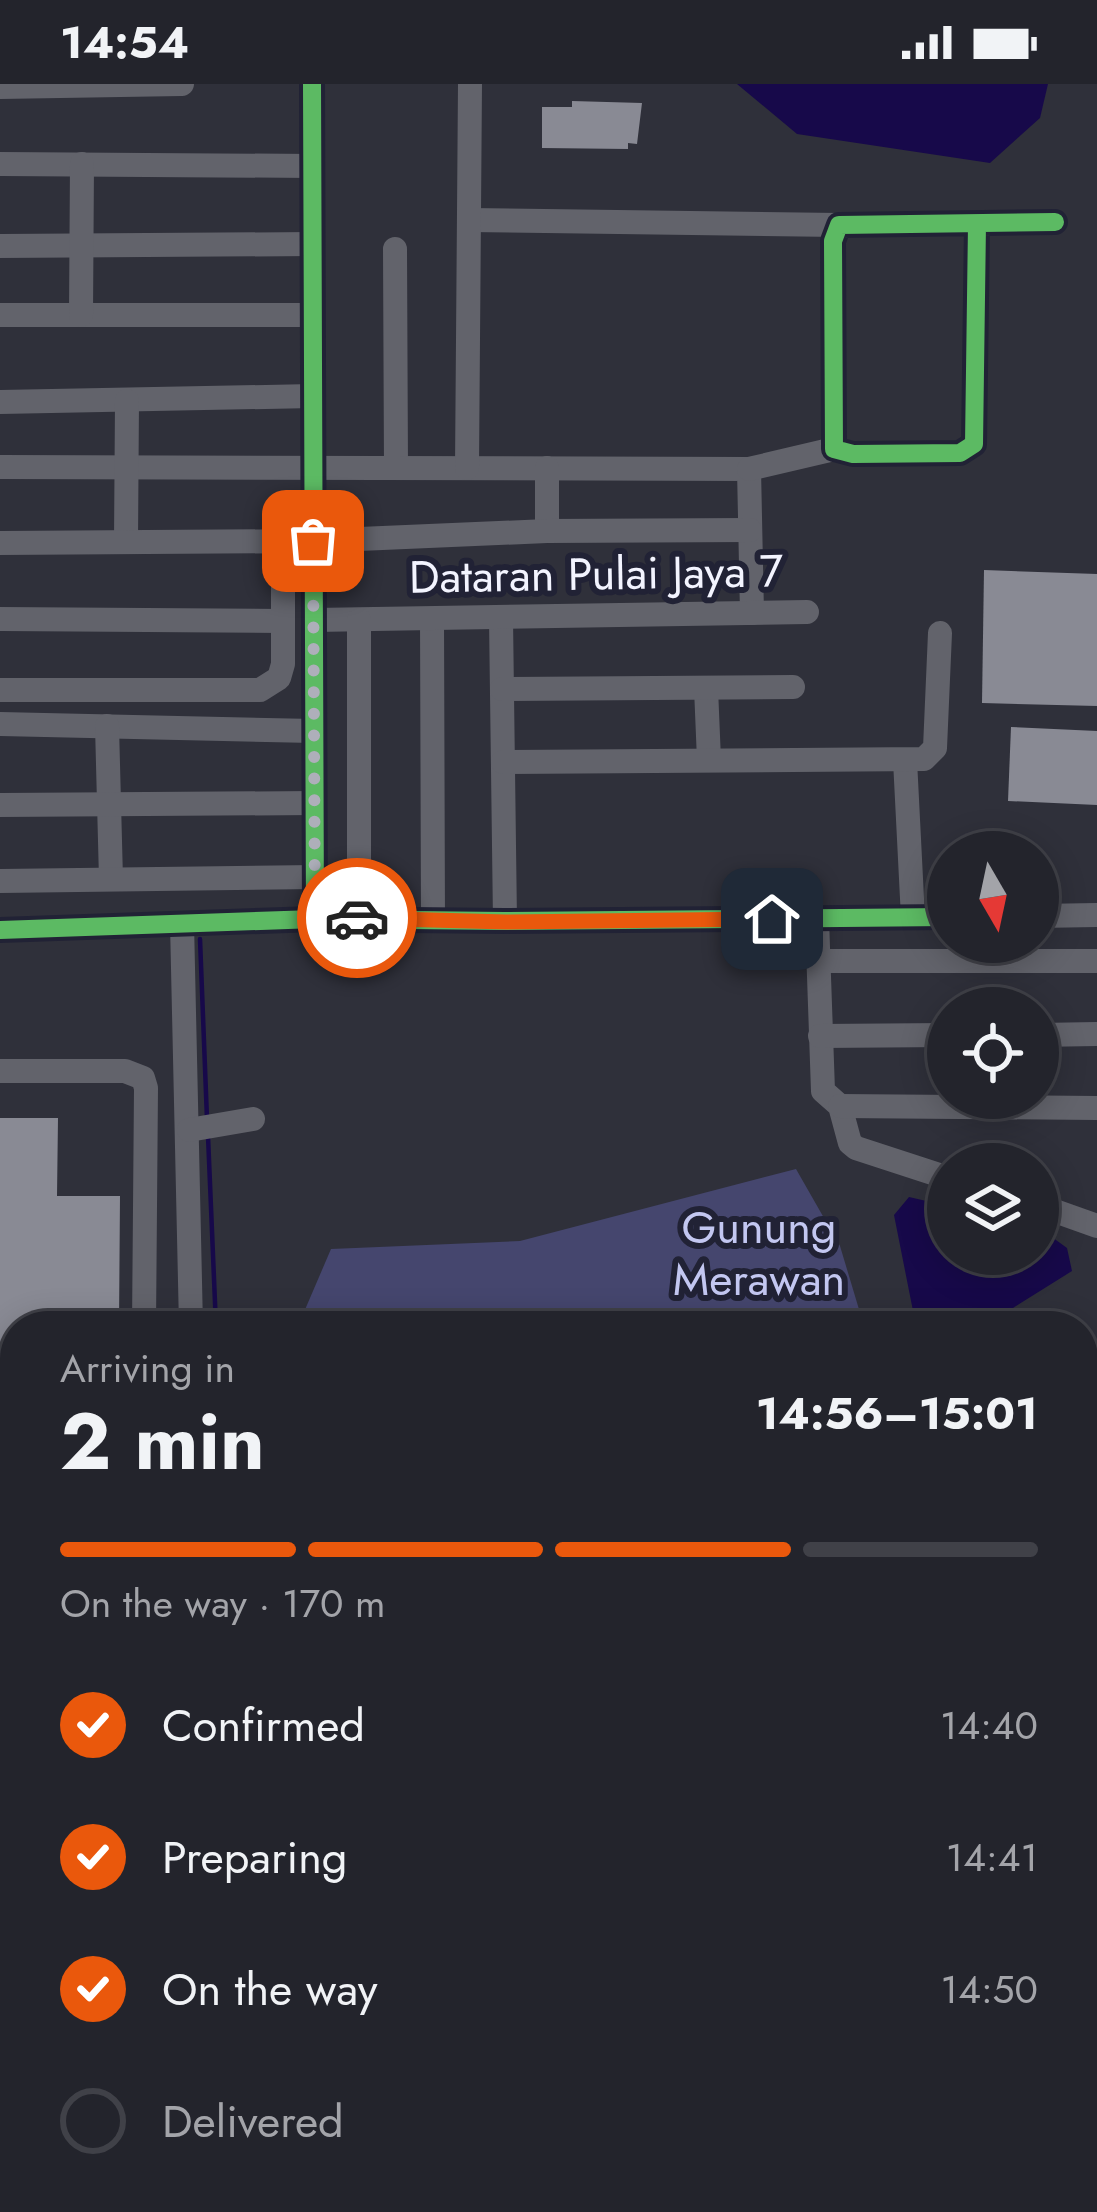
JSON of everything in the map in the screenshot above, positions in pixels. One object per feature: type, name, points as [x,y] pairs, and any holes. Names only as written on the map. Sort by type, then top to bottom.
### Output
[{"type":"street","points":[[0,87],[182,84]]},
{"type":"street","points":[[312,84],[315,919]]},
{"type":"street","points":[[467,468],[470,84]]},
{"type":"street","points":[[0,164],[313,166]]},
{"type":"street","points":[[81,314],[82,164]]},
{"type":"street","points":[[469,220],[839,226],[1055,222]]},
{"type":"street","points":[[0,467],[749,469],[834,449],[853,454],[960,454],[974,444],[977,224]]},
{"type":"street","points":[[834,449],[833,237],[839,226]]},
{"type":"street","points":[[0,247],[313,244]]},
{"type":"street","points":[[395,249],[396,467]]},
{"type":"street","points":[[0,315],[313,315]]},
{"type":"street","points":[[0,402],[313,396]]},
{"type":"street","points":[[127,400],[127,542]]},
{"type":"street","points":[[547,468],[547,531]]},
{"type":"street","points":[[749,469],[752,613]]},
{"type":"street","points":[[0,543],[283,542],[547,531],[750,530]]},
{"type":"street","points":[[0,690],[260,690],[279,678],[283,664],[283,542]]},
{"type":"street","name":"Dataran Pulai Jaya 7","points":[[314,620],[807,612]]},
{"type":"street","points":[[501,617],[506,922]]},
{"type":"street","points":[[0,619],[282,621]]},
{"type":"street","points":[[432,619],[434,920]]},
{"type":"street","points":[[359,620],[359,918]]},
{"type":"street","points":[[503,762],[929,757],[935,748],[940,633]]},
{"type":"street","points":[[502,689],[793,687]]},
{"type":"street","points":[[706,688],[709,760]]},
{"type":"street","points":[[0,724],[314,731]]},
{"type":"street","points":[[107,727],[111,879]]},
{"type":"street","points":[[905,760],[913,918]]},
{"type":"street","points":[[0,805],[315,803]]},
{"type":"street","points":[[0,881],[315,877]]},
{"type":"street","points":[[1059,916],[1097,915]]},
{"type":"street","points":[[0,930],[359,918],[506,922],[927,918]]},
{"type":"street","points":[[817,919],[823,1091],[840,1106],[850,1143],[856,1148],[927,1171]]},
{"type":"street","points":[[182,923],[191,1311]]},
{"type":"street","points":[[818,962],[1097,961]]},
{"type":"street","points":[[1059,1035],[1097,1034]]},
{"type":"street","points":[[820,1036],[927,1035]]},
{"type":"street","points":[[0,1071],[125,1071],[143,1078],[144,1311]]},
{"type":"street","points":[[840,1106],[1097,1108]]},
{"type":"street","points":[[189,1130],[253,1119]]},
{"type":"street","points":[[1059,1212],[1097,1226]]},
{"type":"green space","name":"Gunung Merawan","points":[[796,1169],[840,1246],[860,1311],[304,1311],[331,1249],[520,1241]]},
{"type":"shaded area","points":[[737,84],[1048,84],[1040,118],[990,163],[797,134]]},
{"type":"shaded area","points":[[909,1197],[927,1201],[927,1275],[1059,1275],[1059,1242],[1067,1248],[1072,1271],[1007,1311],[913,1311],[894,1215]]},
{"type":"building","points":[[572,101],[642,103],[637,144],[628,143],[628,149],[542,148],[542,107],[572,107]]},
{"type":"building","points":[[984,570],[1097,574],[1097,706],[982,703]]},
{"type":"building","points":[[1011,727],[1097,731],[1097,805],[1008,801]]},
{"type":"building","points":[[0,1118],[58,1118],[57,1196],[120,1196],[119,1311],[0,1311]]},
{"type":"waterway","points":[[200,939],[207,1119]]},
{"type":"waterway","points":[[208,1136],[215,1311]]},
{"type":"cycle path","points":[[312,84],[315,919]]},
{"type":"cycle path","points":[[977,224],[974,444],[960,453],[853,454],[834,449],[833,241],[839,225],[1055,222]]},
{"type":"cycle path","points":[[0,930],[315,919],[927,917]]},
{"type":"way so far","points":[[313,541],[315,919],[357,918]]},
{"type":"route","points":[[357,918],[506,922],[772,919]]}]
